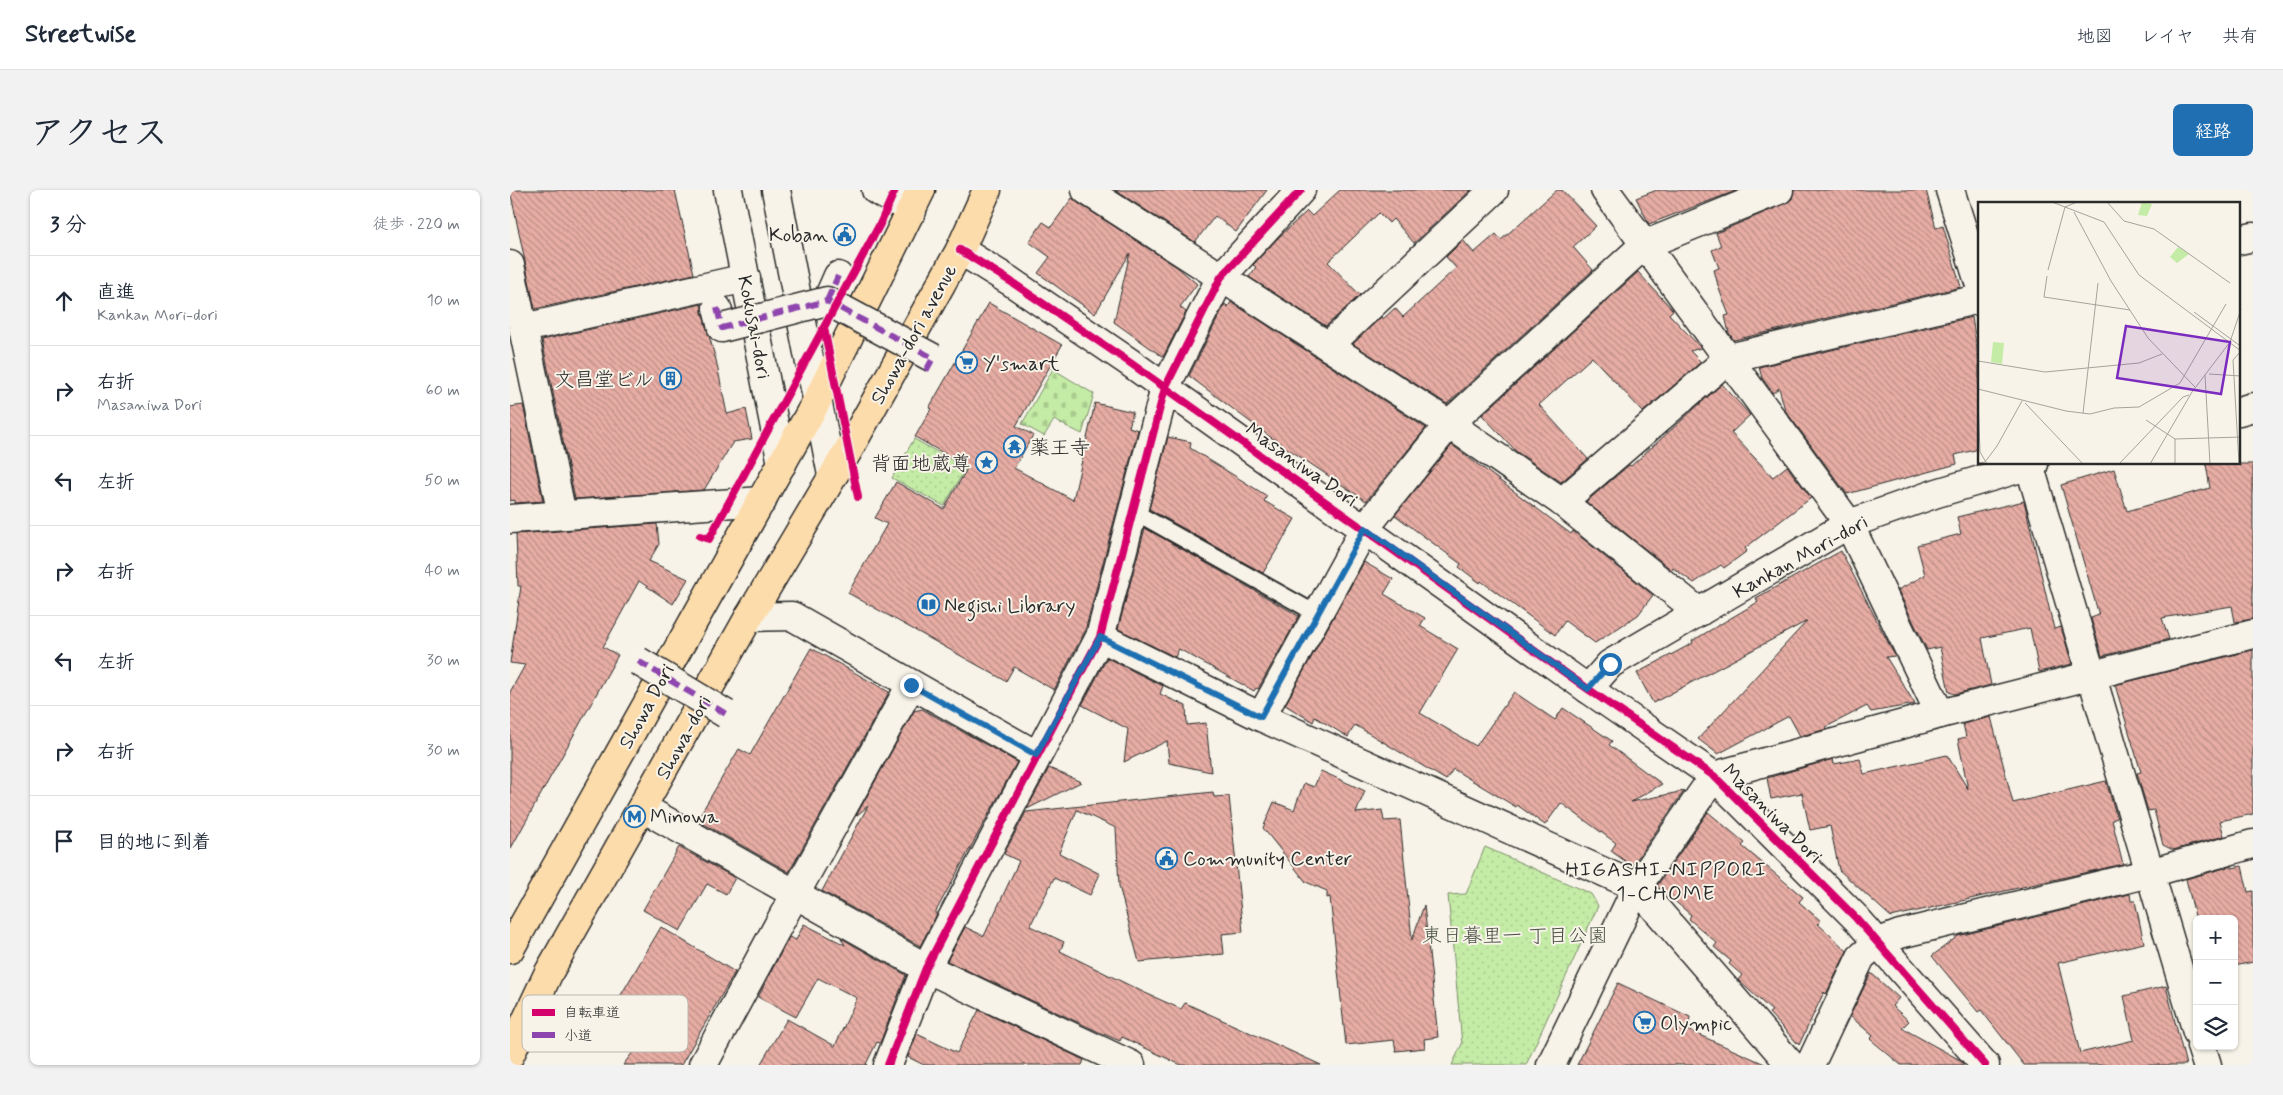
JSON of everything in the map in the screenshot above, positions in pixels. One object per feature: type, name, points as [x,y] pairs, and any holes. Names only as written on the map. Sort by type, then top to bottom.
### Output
[{"type":"highway","name":"Showa-dori avenue","points":[[832,475],[960,250],[987,190]]},
{"type":"highway","points":[[782,464],[818,399],[917,200]]},
{"type":"highway","name":"Showa Dori","points":[[510,949],[782,464]]},
{"type":"highway","name":"Showa-dori","points":[[538,995],[549,972],[749,618],[832,475]]},
{"type":"highway","name":"Showa-dori","points":[[510,1055],[522,1029]]},
{"type":"street","name":"Kokusai-dori","points":[[728,190],[782,464]]},
{"type":"street","points":[[776,190],[832,475]]},
{"type":"street","points":[[876,190],[917,200]]},
{"type":"street","points":[[1086,190],[1449,424],[1562,502],[1699,612]]},
{"type":"street","points":[[888,1065],[926,968],[1036,755],[1100,637],[1165,388],[1221,277],[1301,190]]},
{"type":"street","points":[[1328,346],[1494,190]]},
{"type":"street","points":[[1605,190],[1849,524],[1940,714]]},
{"type":"street","points":[[1261,717],[1365,528],[1449,424],[1644,245],[1779,190]]},
{"type":"street","points":[[1950,190],[1978,279]]},
{"type":"street","points":[[2240,240],[2253,237]]},
{"type":"street","name":"Masaniwa Dori","points":[[960,250],[1010,281],[1165,388],[1365,528],[1588,689],[1714,776],[1856,918],[1985,1065]]},
{"type":"street","points":[[510,265],[562,515]]},
{"type":"street","points":[[827,301],[838,276]]},
{"type":"street","points":[[524,328],[746,278]]},
{"type":"street","points":[[1562,502],[1729,358],[1978,299]]},
{"type":"street","points":[[720,318],[827,301],[929,365]]},
{"type":"street","points":[[2240,411],[2253,407]]},
{"type":"street","name":"Kankan Mori-dori","points":[[1588,689],[1610,664],[1849,524],[1937,493],[2028,465]]},
{"type":"street","points":[[2031,465],[2090,676],[2193,1018]]},
{"type":"street","points":[[510,519],[762,501]]},
{"type":"street","points":[[749,618],[792,616],[1036,755]]},
{"type":"street","points":[[1551,1065],[1637,888],[1714,776],[1940,714],[2253,634]]},
{"type":"street","points":[[1100,637],[1261,717],[1637,888],[1791,1065]]},
{"type":"street","points":[[638,661],[726,714]]},
{"type":"street","points":[[703,1065],[911,685]]},
{"type":"street","points":[[643,808],[926,968],[1114,1061]]},
{"type":"street","points":[[1810,1065],[1862,957],[1877,943],[1900,934],[2150,873],[2253,844]]},
{"type":"street","points":[[2202,1050],[2207,1065]]},
{"type":"lane","points":[[1133,511],[1318,614]]},
{"type":"green space","points":[[1053,369],[1094,394],[1082,434],[1054,420],[1044,436],[1022,424]]},
{"type":"green space","points":[[914,439],[966,468],[944,506],[892,478]]},
{"type":"green space","name":"東日暮里一 丁目公園","points":[[1485,847],[1591,894],[1598,906],[1526,1065],[1452,1065],[1462,1044],[1448,895],[1466,894]]},
{"type":"building","points":[[510,190],[675,190],[694,274],[535,309]]},
{"type":"building","points":[[1115,190],[1267,190],[1236,232],[1215,216],[1195,242]]},
{"type":"building","points":[[1340,190],[1471,190],[1414,243],[1393,219],[1389,223],[1379,213],[1328,262],[1360,295],[1326,326],[1249,277],[1256,267],[1253,265],[1278,238],[1307,211],[1312,216]]},
{"type":"building","points":[[1557,190],[1562,190],[1596,226],[1573,247],[1593,270],[1447,404],[1353,344],[1381,317],[1383,319],[1395,308],[1403,317],[1456,268],[1446,257],[1463,240],[1474,253],[1496,234],[1501,240]]},
{"type":"building","points":[[1657,190],[1738,190],[1649,224],[1636,198]]},
{"type":"building","points":[[1794,190],[1926,190],[1936,228],[1943,226],[1961,287],[1734,340],[1729,333],[1725,316],[1729,315],[1714,270],[1719,268],[1712,250],[1721,246],[1716,233],[1785,204],[1792,199]]},
{"type":"building","points":[[1072,198],[1177,267],[1197,284],[1180,307],[1186,312],[1163,357],[1114,322],[1130,253],[1095,314],[1038,273],[1050,257],[1029,242],[1043,222],[1051,227]]},
{"type":"building","points":[[1638,272],[1673,310],[1669,314],[1701,348],[1690,351],[1701,362],[1643,412],[1592,357],[1539,405],[1588,459],[1561,482],[1517,452],[1482,415]]},
{"type":"building","points":[[1231,302],[1426,428],[1366,501],[1269,436],[1189,376],[1225,304],[1228,307]]},
{"type":"building","points":[[989,303],[1062,345],[1016,426],[1033,435],[1014,468],[1073,500],[1095,403],[1133,412],[1129,427],[1138,430],[1085,631],[1054,690],[1014,667],[1006,681],[848,593],[887,524],[875,518],[896,482],[944,509],[968,467],[915,437],[931,409],[929,408]]},
{"type":"building","points":[[702,304],[702,312],[716,360],[727,414],[746,409],[752,439],[733,442],[704,490],[575,499],[542,340]]},
{"type":"building","points":[[1972,317],[1978,356],[1978,449],[1955,455],[1957,464],[1847,494],[1785,410],[1779,388],[1773,393],[1762,378],[1759,367]]},
{"type":"building","points":[[1722,384],[1750,415],[1731,433],[1773,477],[1787,466],[1811,498],[1745,548],[1747,551],[1724,568],[1721,565],[1694,583],[1673,568],[1672,570],[1586,502],[1629,465],[1631,466]]},
{"type":"building","points":[[523,405],[543,501],[515,503],[515,500],[510,501],[510,407]]},
{"type":"building","points":[[1168,437],[1191,442],[1190,448],[1267,496],[1264,501],[1295,519],[1263,573],[1149,509]]},
{"type":"building","points":[[1452,445],[1571,534],[1573,531],[1653,595],[1638,615],[1595,643],[1565,621],[1555,635],[1481,581],[1480,583],[1459,567],[1461,564],[1395,515]]},
{"type":"building","points":[[2253,464],[2253,619],[2235,622],[2232,606],[2162,618],[2169,639],[2102,656],[2091,618],[2099,615],[2061,485],[2114,469],[2127,511],[2210,488],[2206,465]]},
{"type":"building","points":[[2024,501],[2054,629],[2061,627],[2072,664],[2039,672],[2030,628],[1982,638],[1991,685],[1955,694],[1949,692],[1940,647],[1927,650],[1898,590],[1925,575],[1917,545],[1961,534],[1957,517]]},
{"type":"building","points":[[657,524],[659,544],[649,561],[688,579],[673,604],[639,581],[603,647],[618,655],[510,850],[510,692],[525,665],[510,663],[521,586],[518,586],[516,534]]},
{"type":"building","points":[[1145,528],[1299,616],[1258,689],[1256,688],[1254,691],[1179,649],[1175,657],[1118,629]]},
{"type":"building","points":[[1841,551],[1895,656],[1886,657],[1915,704],[1871,712],[1867,706],[1826,727],[1827,729],[1800,736],[1789,716],[1718,754],[1698,739],[1807,621],[1653,703],[1637,673],[1693,643],[1692,641],[1758,602],[1756,598]]},
{"type":"building","points":[[1364,562],[1393,579],[1384,594],[1425,618],[1420,626],[1458,649],[1420,713],[1476,746],[1514,692],[1555,720],[1563,708],[1612,741],[1609,745],[1662,784],[1631,802],[1684,791],[1632,866],[1611,851],[1616,843],[1561,803],[1545,825],[1517,805],[1516,807],[1453,769],[1446,780],[1355,725],[1348,737],[1315,717],[1313,722],[1285,705]]},
{"type":"building","points":[[811,648],[889,692],[789,872],[697,820],[739,749],[750,755]]},
{"type":"building","points":[[2253,650],[2253,814],[2220,821],[2224,836],[2173,850],[2163,845],[2154,810],[2148,811],[2137,773],[2141,772],[2115,685]]},
{"type":"building","points":[[1107,658],[1163,686],[1160,694],[1186,706],[1187,725],[1206,723],[1211,772],[1169,763],[1167,741],[1124,762],[1128,729],[1082,705]]},
{"type":"building","points":[[922,709],[1017,762],[935,913],[937,914],[920,946],[822,891],[868,806],[856,816],[914,711]]},
{"type":"building","points":[[1991,717],[2013,803],[2106,781],[2117,818],[2112,820],[2123,864],[1891,917],[1839,870],[1830,826],[1810,830],[1802,793],[1771,799],[1767,778],[1833,759],[1834,764],[1860,759],[1864,774],[1947,755],[1968,789],[1958,739],[1966,737],[1963,724]]},
{"type":"building","points":[[1049,768],[1081,782],[1027,809]]},
{"type":"building","points":[[1321,771],[1365,791],[1356,813],[1382,810],[1384,821],[1400,820],[1412,940],[1424,905],[1438,1037],[1424,1039],[1425,1048],[1396,1051],[1394,1040],[1346,1045],[1330,897],[1327,898],[1327,891],[1306,882],[1263,828],[1274,802],[1294,810],[1304,783],[1314,787]]},
{"type":"building","points":[[1213,792],[1214,797],[1229,796],[1243,932],[1222,934],[1224,954],[1139,962],[1119,886],[1116,828],[1077,810],[1059,853],[1100,874],[1090,895],[1054,878],[1030,926],[1064,942],[1060,951],[1143,992],[1181,1009],[1185,1003],[1321,1065],[1181,1065],[1122,1037],[1120,1041],[1099,1032],[947,961],[965,927],[984,936],[1019,861],[1004,854],[1026,812]]},
{"type":"building","points":[[1708,812],[1745,843],[1742,846],[1803,897],[1799,902],[1821,921],[1818,924],[1847,951],[1826,994],[1824,992],[1799,1045],[1769,1013],[1772,1011],[1738,980],[1742,975],[1729,964],[1731,961],[1714,947],[1717,943],[1689,919],[1691,915],[1657,886]]},
{"type":"building","points":[[679,847],[735,878],[726,894],[707,884],[680,931],[643,910]]},
{"type":"building","points":[[2232,866],[2232,868],[2242,866],[2248,892],[2253,891],[2253,962],[2238,965],[2238,915],[2195,915],[2186,879]]},
{"type":"building","points":[[2130,894],[2131,901],[2135,901],[2144,943],[2058,963],[2080,1053],[2134,1040],[2124,996],[2166,986],[2186,1065],[2024,1065],[1981,1010],[1978,1012],[1932,956],[1958,936]]},
{"type":"building","points":[[804,924],[845,945],[841,938],[906,975],[880,1043],[877,1042],[866,1064],[868,1065],[760,1065],[787,1019],[835,1046],[857,998],[818,978],[796,1017],[758,997],[789,937],[796,940]]},
{"type":"building","points":[[661,927],[735,972],[681,1065],[623,1065],[633,1052],[688,1052],[688,995],[621,995]]},
{"type":"building","points":[[1871,973],[1899,998],[1892,1006],[1909,1021],[1902,1028],[1960,1060],[1964,1065],[1901,1065],[1870,1039],[1873,1036],[1850,1016]]},
{"type":"building","name":"Olympic","points":[[1618,983],[1690,1017],[1688,1030],[1767,1065],[1577,1065]]},
{"type":"building","points":[[979,1010],[1084,1060],[1082,1065],[924,1065],[908,1057],[917,1034],[957,1053]]},
{"type":"marked path","points":[[827,301],[838,276]]},
{"type":"marked path","points":[[717,308],[722,328],[827,301],[933,358],[926,371]]},
{"type":"marked path","points":[[638,661],[726,714]]},
{"type":"cycle path","points":[[700,536],[709,539],[880,224],[895,190]]},
{"type":"cycle path","points":[[888,1065],[926,968],[1100,637],[1165,388],[1221,277],[1301,190]]},
{"type":"cycle path","points":[[960,250],[1010,281],[1129,362],[1588,689],[1714,776],[1856,918],[1985,1065]]},
{"type":"cycle path","points":[[824,328],[858,497]]},
{"type":"place","name":"Koban","points":[[844,234]]},
{"type":"place","name":"Y'smart","points":[[967,363]]},
{"type":"place","name":"文昌堂ビル","points":[[670,379]]},
{"type":"place","name":"薬王寺","points":[[1014,447]]},
{"type":"place","name":"背面地蔵尊","points":[[987,463]]},
{"type":"place","name":"Negishi Library","points":[[928,605]]},
{"type":"place","name":"Minowa","points":[[634,816]]},
{"type":"place","name":"Community Center","points":[[1167,858]]},
{"type":"place","name":"Olympic","points":[[1644,1023]]},
{"type":"district","name":"HIGASHI-NIPPORI 1-CHOME","points":[[1666,881]]},
{"type":"route","points":[[911,685],[1036,755],[1100,637],[1261,717],[1365,528],[1588,689],[1610,664]]}]
